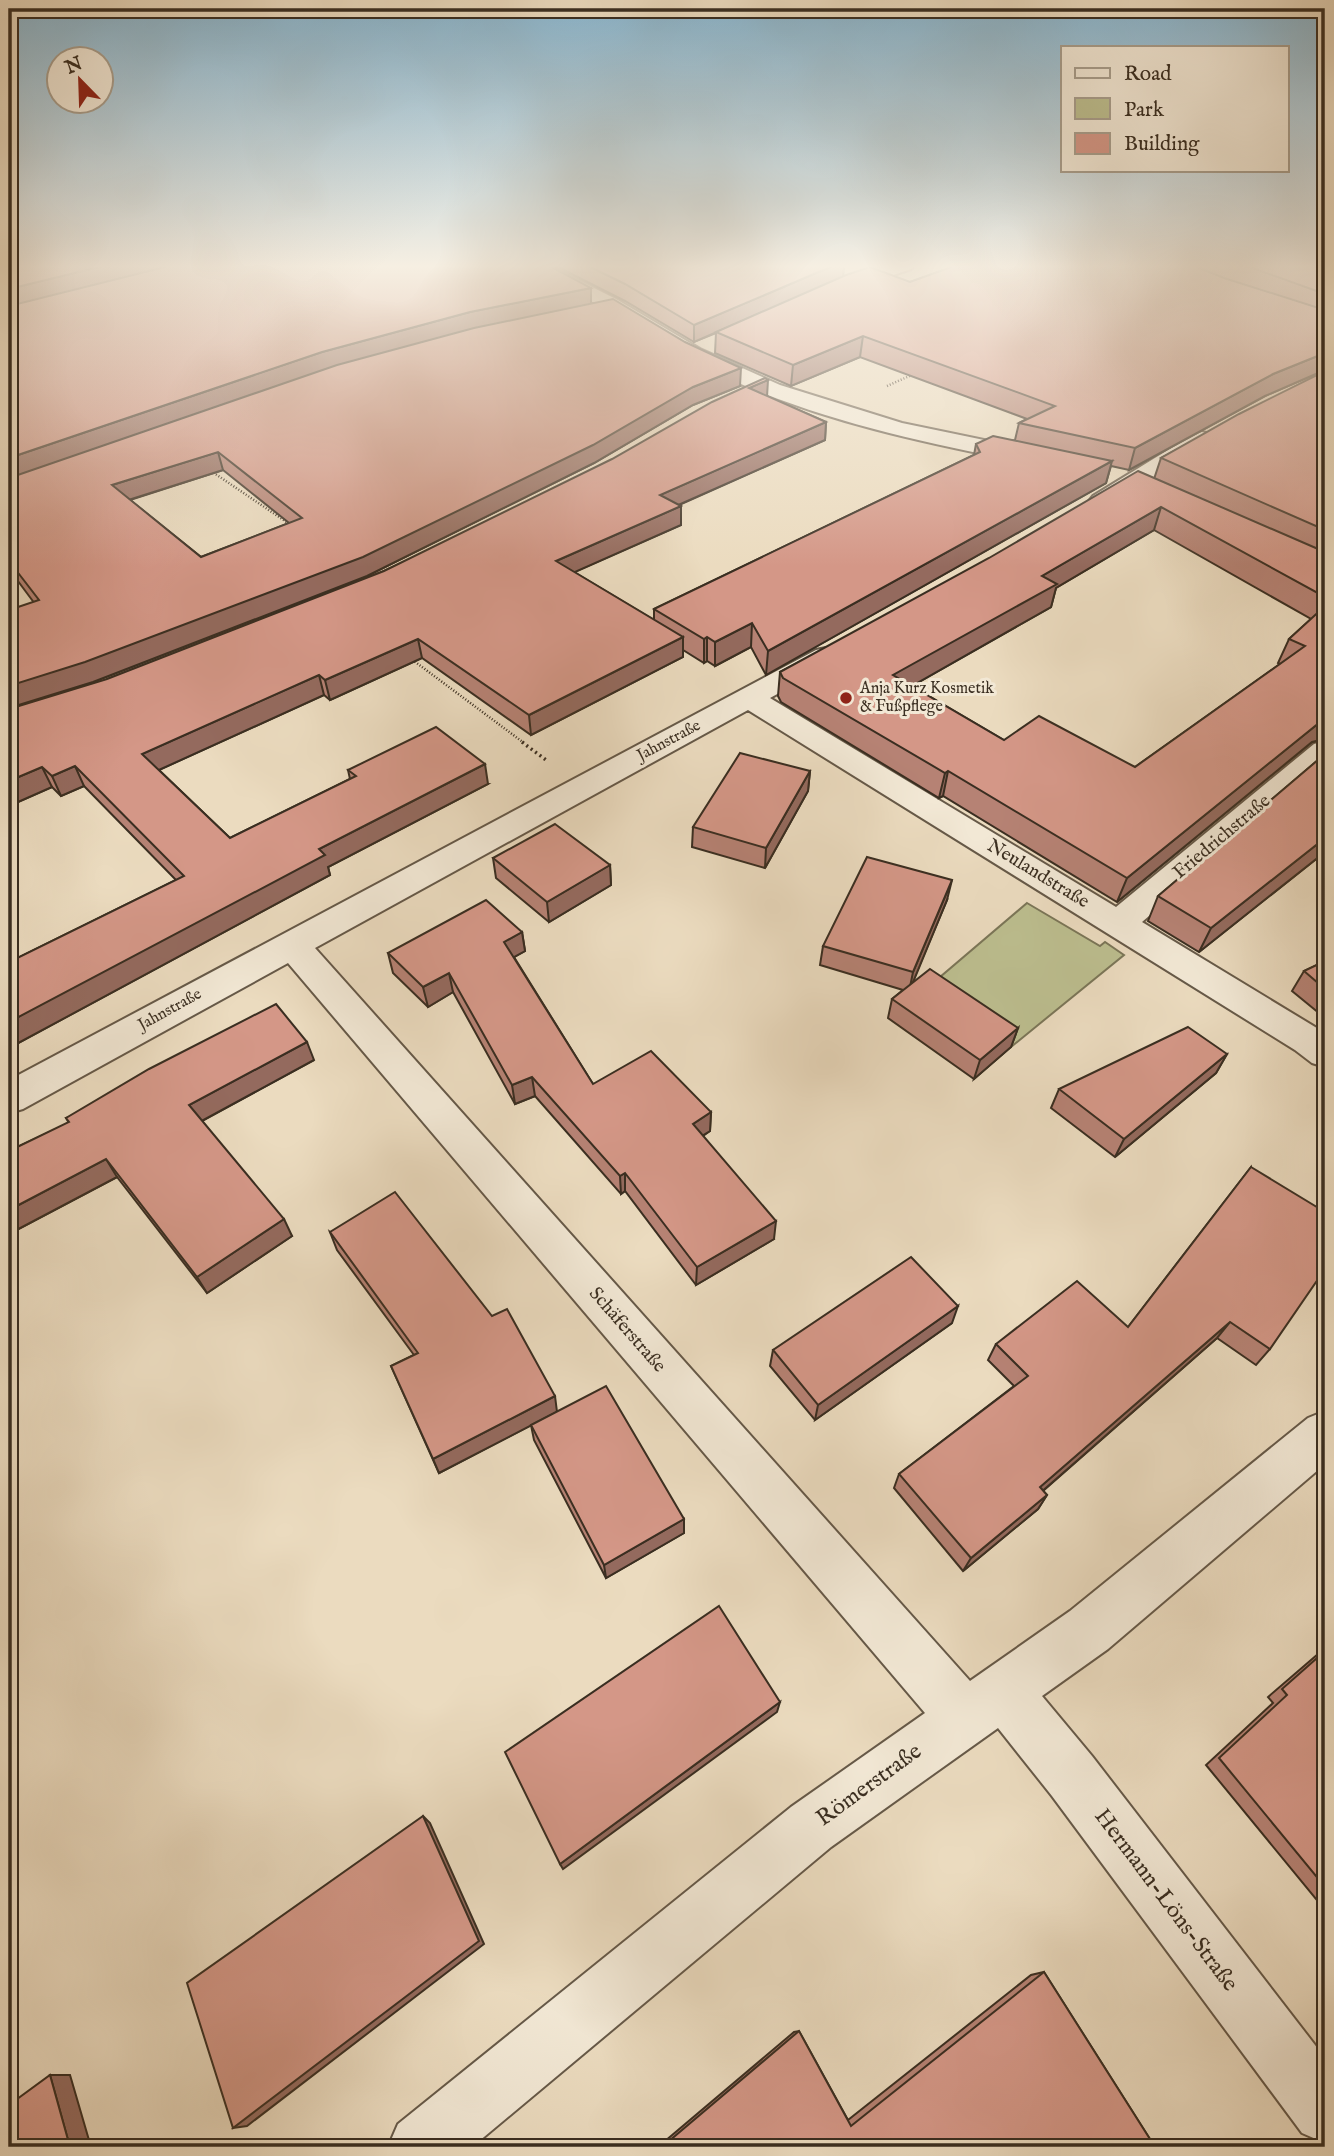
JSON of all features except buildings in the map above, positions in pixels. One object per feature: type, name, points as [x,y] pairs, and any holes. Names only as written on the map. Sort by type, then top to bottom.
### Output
[{"type":"street","points":[[720,366],[764,386],[831,411],[956,443],[1050,460]]},
{"type":"street","points":[[727,401],[764,386]]},
{"type":"street","points":[[1075,516],[1215,432]]},
{"type":"street","points":[[1101,471],[1163,496]]},
{"type":"street","name":"Jahnstraße","points":[[9,1098],[854,641]]},
{"type":"street","name":"Neulandstraße","points":[[749,698],[1119,923],[1308,1040],[1325,1054]]},
{"type":"street","name":"Friedrichstraße","points":[[1119,923],[1325,750]]},
{"type":"street","name":"Schäferstraße","points":[[290,944],[984,1704]]},
{"type":"street","name":"Römerstraße","points":[[421,2147],[811,1827],[1088,1630],[1325,1434]]},
{"type":"street","name":"Hermann-Löns-Straße","points":[[984,1704],[1072,1776],[1325,2110]]},
{"type":"path","points":[[831,411],[916,373]]},
{"type":"path","points":[[206,468],[298,529]]},
{"type":"path","points":[[401,652],[546,760]]},
{"type":"green space","points":[[1027,903],[1100,946],[1105,942],[1124,955],[1011,1047],[926,989]]},
{"type":"place","name":"Anja Kurz Kosmetik & Fußpflege","points":[[846,698]]}]
